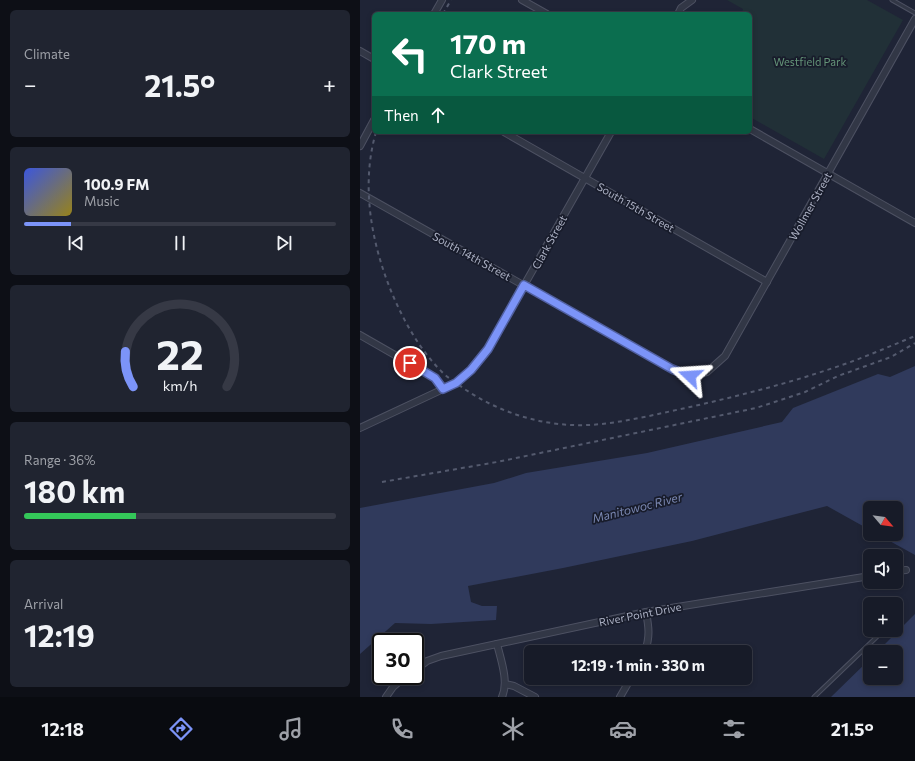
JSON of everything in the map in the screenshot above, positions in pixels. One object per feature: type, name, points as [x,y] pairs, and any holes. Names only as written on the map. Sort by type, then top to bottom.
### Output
[{"type":"street","points":[[435,12],[442,0]]},
{"type":"street","points":[[522,0],[543,12]]},
{"type":"street","points":[[679,12],[681,8],[692,0]]},
{"type":"street","name":"Wollmer Street","points":[[690,376],[707,372],[725,356],[915,19]]},
{"type":"street","points":[[360,51],[372,58]]},
{"type":"street","points":[[360,146],[372,124]]},
{"type":"street","points":[[752,130],[915,223]]},
{"type":"street","name":"South 15th Street","points":[[508,134],[767,282]]},
{"type":"street","name":"Clark Street","points":[[360,428],[456,383],[471,370],[488,349],[610,134]]},
{"type":"street","name":"South 14th Street","points":[[360,193],[672,369],[690,376]]},
{"type":"street","points":[[360,335],[435,378],[443,389]]},
{"type":"street","name":"River Point Drive","points":[[424,663],[441,656],[646,612],[863,577]]},
{"type":"street","points":[[646,612],[649,627],[647,645]]},
{"type":"street","points":[[497,644],[505,684],[502,697]]},
{"type":"street","points":[[505,684],[514,686],[535,697]]},
{"type":"street","points":[[386,697],[395,685]]},
{"type":"street","points":[[620,697],[627,685]]},
{"type":"lane","points":[[892,0],[915,13]]},
{"type":"lane","points":[[814,697],[877,637]]},
{"type":"green space","name":"Westfield Park","points":[[727,0],[867,0],[903,20],[824,159],[752,118],[752,12],[742,12],[743,9]]},
{"type":"water","name":"Manitowoc River","points":[[915,366],[915,555],[890,541],[903,541],[903,501],[863,501],[863,526],[827,506],[692,541],[468,586],[471,602],[482,606],[497,606],[496,620],[431,624],[395,623],[384,633],[372,633],[372,643],[360,654],[360,508],[494,483],[526,473],[647,453],[782,422],[793,408],[878,374],[890,377]]},
{"type":"water","points":[[915,614],[915,697],[831,697],[863,666],[863,685],[903,685],[903,645],[884,645],[892,637],[903,637],[903,626]]},
{"type":"railway","points":[[444,12],[451,0]]},
{"type":"railway","points":[[376,134],[371,153],[369,174],[371,216],[374,238],[386,278],[394,298],[409,328],[427,355],[442,372],[466,390],[494,406],[509,412],[557,424],[589,425],[627,420],[726,399],[798,379],[854,361],[915,336]]},
{"type":"railway","points":[[382,482],[497,462],[756,408],[805,392],[838,376],[891,357],[915,343]]},
{"type":"route","points":[[410,363],[435,378],[443,389],[456,383],[471,370],[488,349],[524,285],[672,369],[690,376]]}]
